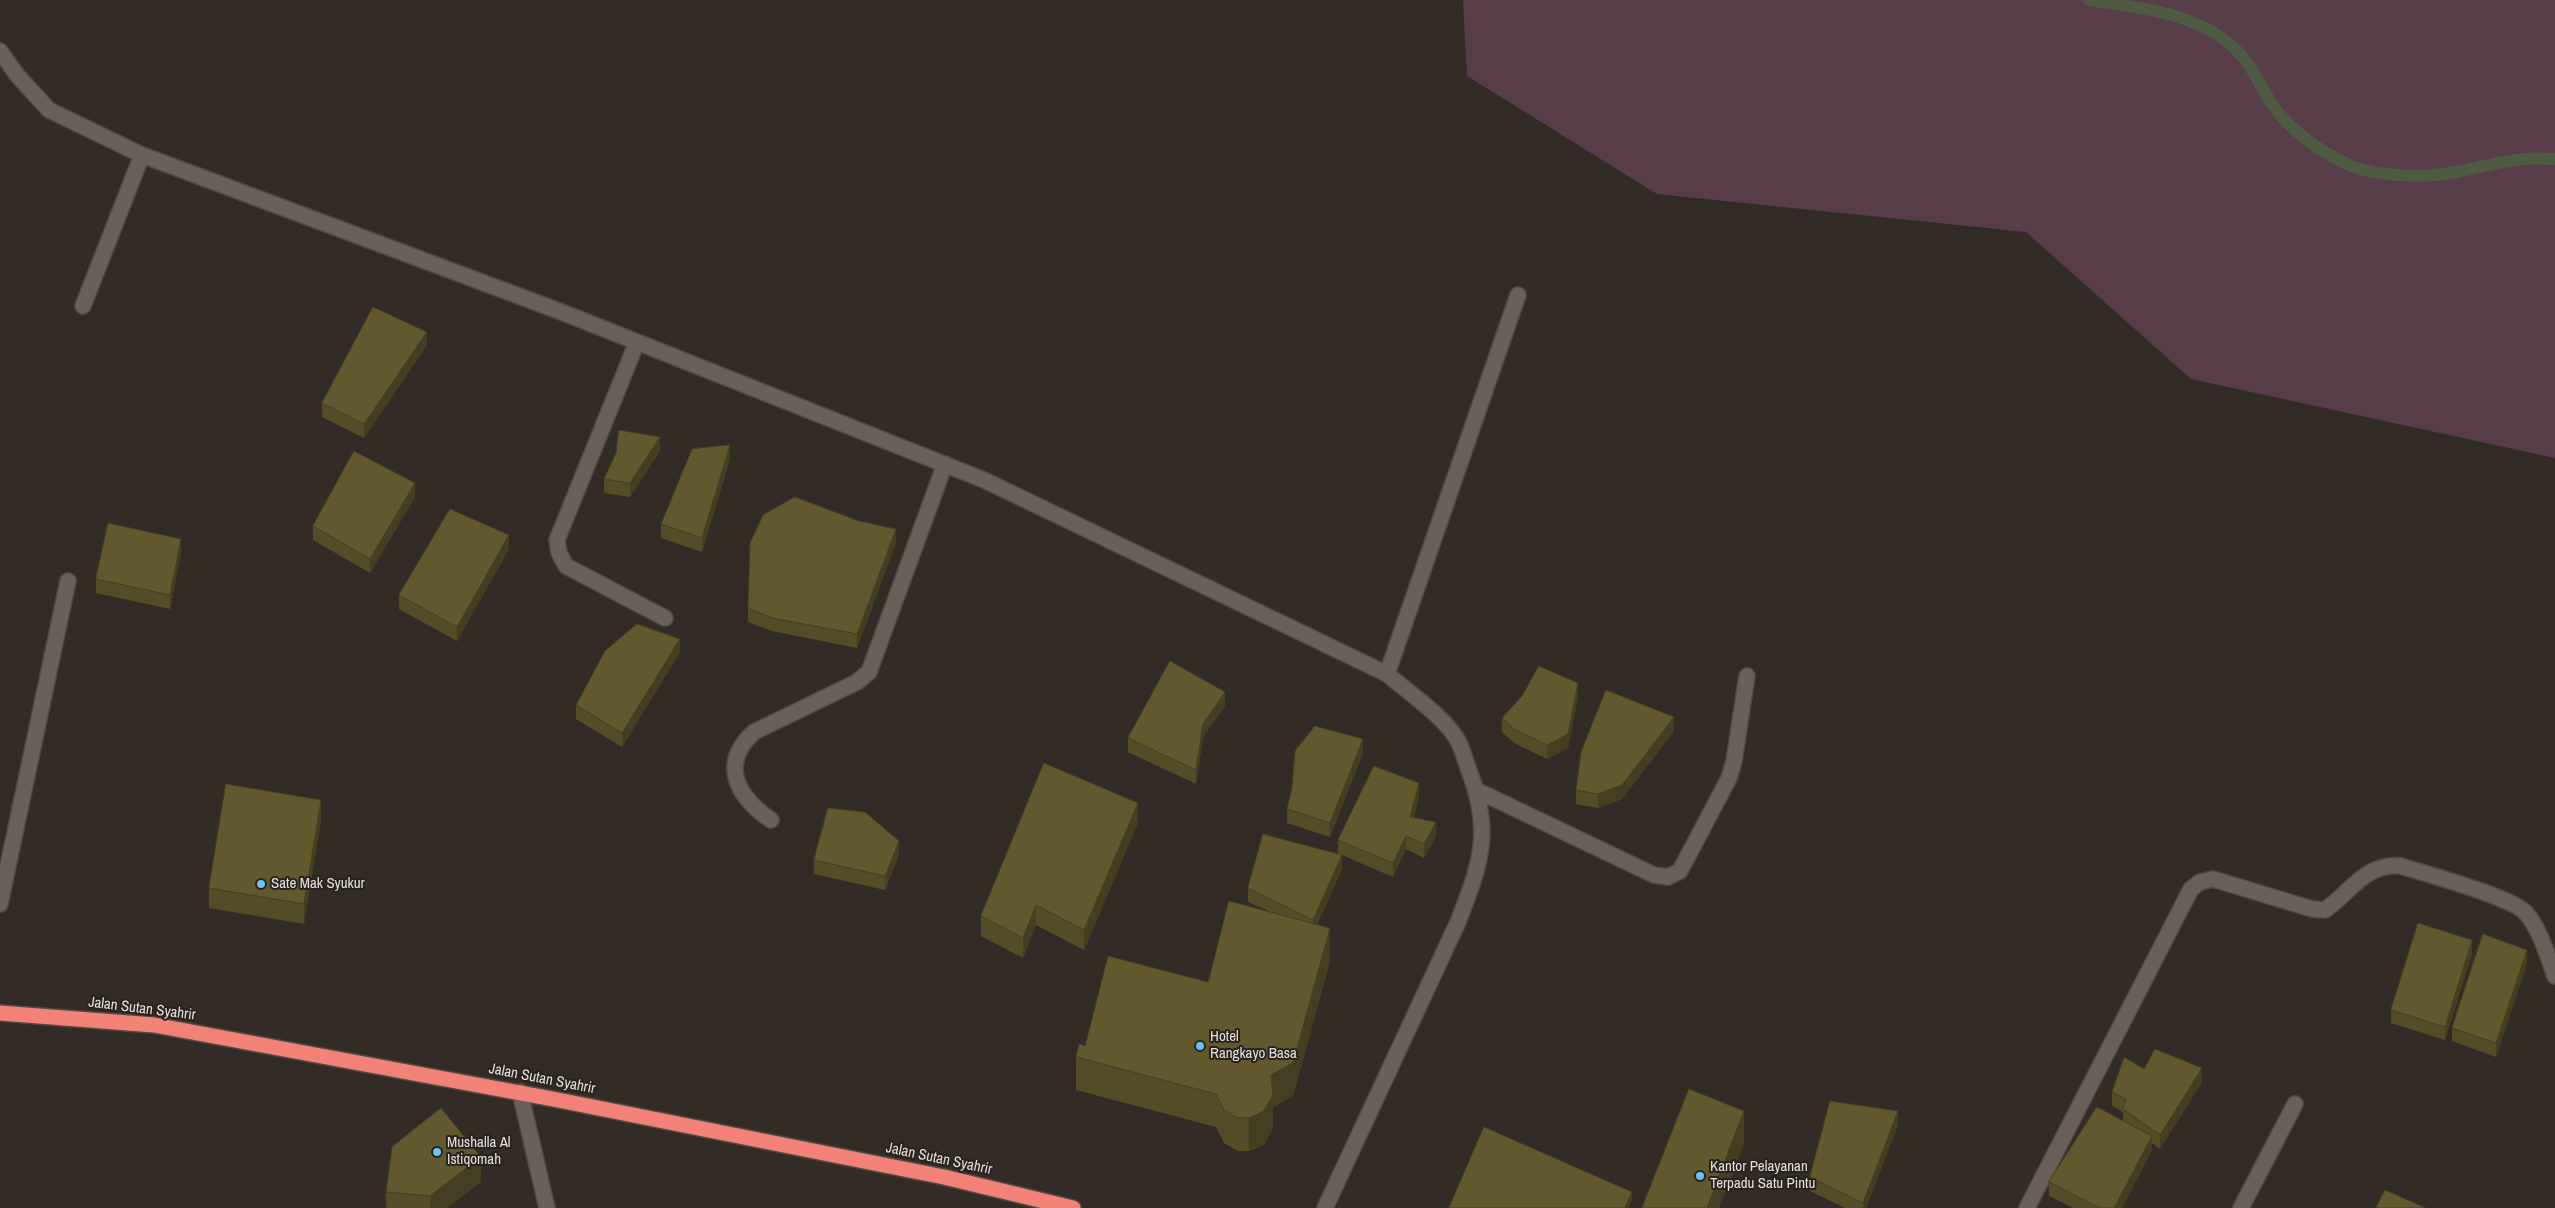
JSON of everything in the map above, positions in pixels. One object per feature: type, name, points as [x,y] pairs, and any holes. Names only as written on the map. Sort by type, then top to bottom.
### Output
[{"type":"highway","name":"Jalan Sutan Syahrir","points":[[0,1013],[154,1024],[520,1092],[944,1177],[1073,1208]]},
{"type":"street","points":[[0,51],[17,75],[49,110],[142,155],[637,342],[984,480],[1387,674],[1430,710],[1457,739],[1478,791],[1484,832],[1477,873],[1458,922],[1325,1208]]},
{"type":"street","points":[[83,306],[142,155]]},
{"type":"street","points":[[1387,674],[1518,294]]},
{"type":"street","points":[[637,342],[557,540],[559,553],[566,566],[665,618]]},
{"type":"street","points":[[771,820],[753,808],[737,785],[735,762],[742,743],[754,732],[857,682],[869,672],[945,464]]},
{"type":"street","points":[[0,904],[68,581]]},
{"type":"street","points":[[1478,791],[1654,874],[1668,877],[1680,872],[1729,778],[1734,761],[1747,676]]},
{"type":"street","points":[[2027,1208],[2191,889],[2200,882],[2213,879],[2312,909],[2325,910],[2373,869],[2388,865],[2401,866],[2506,901],[2525,911],[2536,925],[2555,976]]},
{"type":"street","points":[[520,1092],[547,1208]]},
{"type":"street","points":[[2242,1208],[2295,1104]]},
{"type":"shaded area","points":[[1463,0],[2555,0],[2555,458],[2191,379],[2026,232],[1657,194],[1467,76]]},
{"type":"building","points":[[373,307],[427,332],[364,424],[322,403]]},
{"type":"building","points":[[619,430],[660,437],[630,483],[604,479],[616,453]]},
{"type":"building","points":[[730,445],[702,538],[661,524],[692,449]]},
{"type":"building","points":[[354,451],[415,483],[370,559],[313,526]]},
{"type":"building","points":[[795,497],[859,521],[896,529],[857,634],[772,618],[748,608],[750,543],[763,515]]},
{"type":"building","points":[[450,509],[509,535],[457,627],[399,595]]},
{"type":"building","points":[[108,523],[181,539],[170,595],[96,579]]},
{"type":"building","points":[[637,624],[680,639],[622,733],[576,705],[605,651]]},
{"type":"building","points":[[1170,661],[1225,692],[1203,724],[1196,770],[1128,738]]},
{"type":"building","points":[[1539,666],[1578,683],[1568,734],[1547,745],[1514,729],[1502,718],[1522,696]]},
{"type":"building","points":[[1606,690],[1674,717],[1622,785],[1598,794],[1576,790],[1581,752]]},
{"type":"building","points":[[1315,726],[1363,739],[1330,823],[1287,809],[1292,788],[1295,751]]},
{"type":"building","points":[[1044,763],[1138,803],[1084,930],[1036,905],[1023,938],[981,916]]},
{"type":"building","points":[[1374,766],[1419,783],[1410,817],[1436,822],[1424,844],[1406,836],[1393,863],[1338,840]]},
{"type":"building","points":[[226,784],[321,800],[304,904],[209,888]]},
{"type":"building","points":[[828,808],[865,812],[899,841],[885,876],[814,860]]},
{"type":"building","points":[[1263,834],[1342,855],[1313,920],[1248,888]]},
{"type":"building","name":"Hotel Rangkayo Basa","points":[[1229,901],[1330,928],[1293,1063],[1271,1075],[1273,1095],[1264,1111],[1249,1118],[1238,1118],[1224,1110],[1216,1094],[1076,1057],[1079,1044],[1085,1046],[1108,956],[1208,982]]},
{"type":"building","points":[[2418,923],[2472,940],[2445,1027],[2391,1010]]},
{"type":"building","points":[[2483,934],[2527,950],[2496,1043],[2452,1028]]},
{"type":"building","points":[[2155,1049],[2202,1068],[2160,1135],[2123,1109],[2126,1099],[2112,1092],[2124,1057],[2144,1069]]},
{"type":"building","points":[[1689,1089],[1744,1111],[1707,1208],[1642,1208]]},
{"type":"building","points":[[1830,1101],[1898,1111],[1863,1203],[1810,1177]]},
{"type":"building","points":[[2097,1107],[2152,1136],[2114,1208],[2100,1208],[2049,1182]]},
{"type":"building","points":[[441,1108],[481,1157],[430,1196],[386,1192],[392,1147]]},
{"type":"building","points":[[1484,1127],[1632,1192],[1625,1208],[1449,1208]]},
{"type":"building","points":[[2385,1190],[2426,1208],[2376,1208]]},
{"type":"waterway","points":[[2089,0],[2151,10],[2191,21],[2210,30],[2242,56],[2272,104],[2296,131],[2328,154],[2359,169],[2385,174],[2439,175],[2516,160],[2555,159]]},
{"type":"place","name":"Sate Mak Syukur","points":[[261,884]]},
{"type":"place","name":"Hotel Rangkayo Basa","points":[[1200,1046]]},
{"type":"place","name":"Mushalla Al Istiqomah","points":[[437,1152]]},
{"type":"place","name":"Kantor Pelayanan Terpadu Satu Pintu","points":[[1700,1176]]}]
